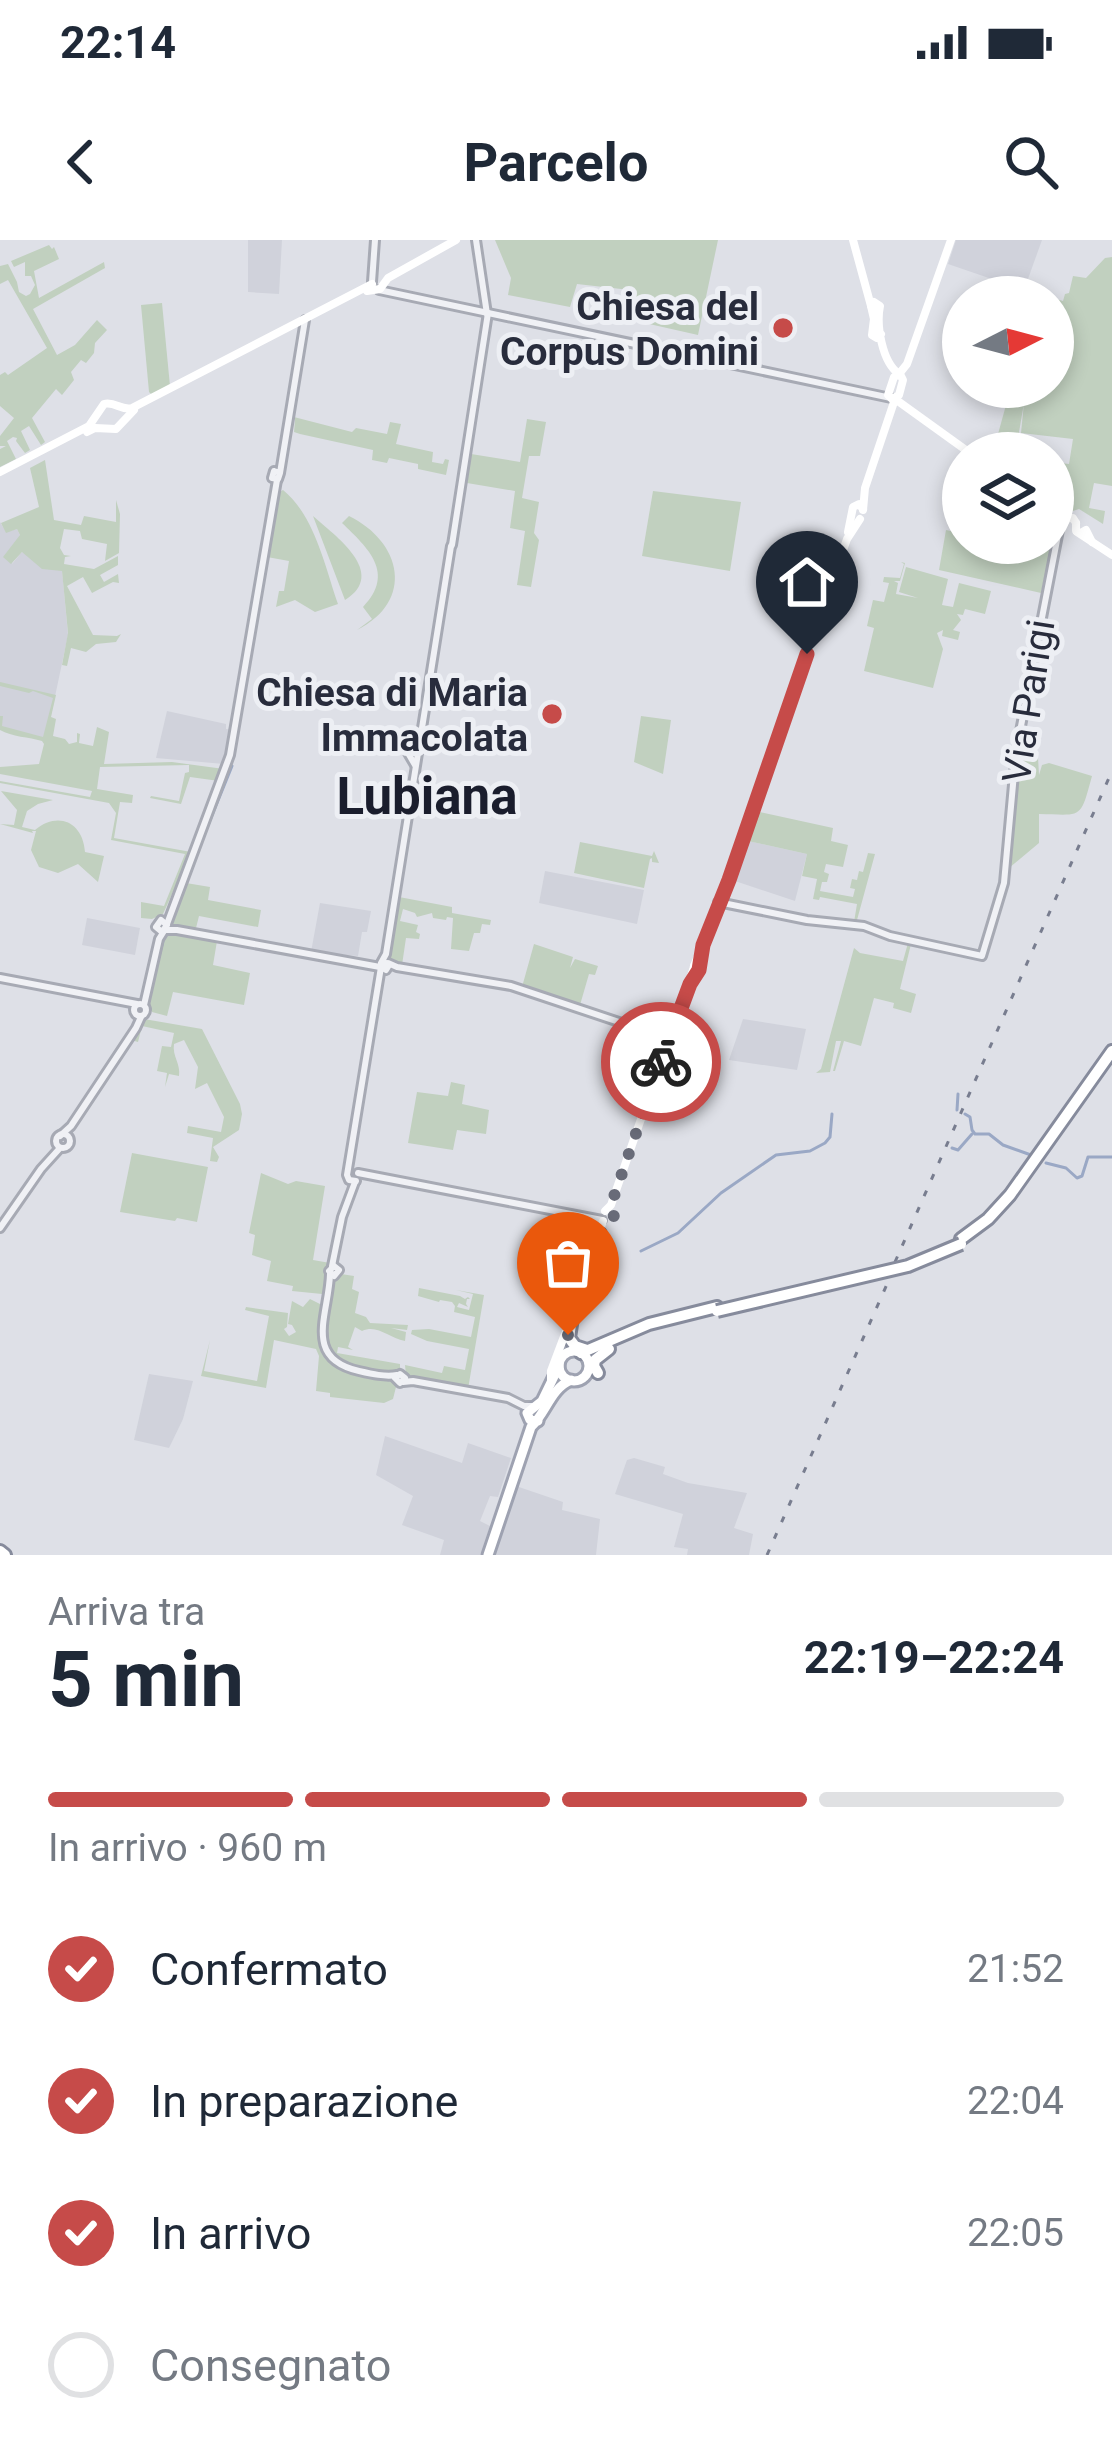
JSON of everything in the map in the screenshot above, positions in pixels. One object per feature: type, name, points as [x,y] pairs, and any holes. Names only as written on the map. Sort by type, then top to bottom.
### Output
[{"type":"highway","points":[[581,1356],[649,1324],[906,1262],[961,1242],[1006,1201],[1112,1054]]},
{"type":"highway","points":[[581,1356],[595,1355],[654,1327],[717,1309]]},
{"type":"highway","points":[[573,1311],[570,1340],[577,1347],[596,1349]]},
{"type":"highway","points":[[598,1372],[595,1359],[616,1343]]},
{"type":"main road","points":[[0,474],[88,427],[104,404],[132,408],[158,396],[456,240]]},
{"type":"main road","points":[[550,1387],[551,1371],[604,1215],[696,969],[892,411],[878,332],[880,306],[874,304],[855,240]]},
{"type":"main road","points":[[901,377],[952,240]]},
{"type":"main road","points":[[878,332],[890,368],[901,377]]},
{"type":"main road","points":[[891,394],[894,376],[901,377]]},
{"type":"main road","points":[[891,394],[942,432]]},
{"type":"main road","points":[[0,474],[93,428],[114,430],[130,413],[158,396]]},
{"type":"main road","points":[[892,411],[905,405]]},
{"type":"main road","points":[[119,407],[122,423]]},
{"type":"main road","points":[[96,417],[103,429]]},
{"type":"main road","points":[[1074,527],[1112,555]]},
{"type":"main road","points":[[486,1555],[535,1419],[558,1388],[583,1377],[581,1356],[566,1342],[565,1334]]},
{"type":"main road","points":[[565,1334],[562,1374],[571,1380]]},
{"type":"main road","points":[[561,1361],[581,1356]]},
{"type":"main road","points":[[535,1419],[529,1409],[550,1387],[561,1361]]},
{"type":"street","points":[[375,240],[379,283],[489,316],[508,316],[891,394]]},
{"type":"street","points":[[476,240],[489,316],[352,1159],[354,1178],[342,1217],[322,1333],[326,1352],[350,1369],[536,1406]]},
{"type":"street","points":[[0,1228],[63,1137],[139,1011],[163,929],[216,797],[230,755],[305,320]]},
{"type":"street","name":"Via Parigi","points":[[718,902],[864,926],[979,957],[1005,878],[1016,752],[1061,564]]},
{"type":"street","points":[[163,929],[511,986],[670,1040]]},
{"type":"street","points":[[0,979],[127,1001],[139,1011]]},
{"type":"street","points":[[354,1178],[370,1175],[604,1215]]},
{"type":"street","points":[[517,1402],[535,1419]]},
{"type":"shaded area","points":[[248,240],[282,240],[279,294],[248,292]]},
{"type":"shaded area","points":[[956,240],[1042,240],[1029,276],[983,276],[948,264]]},
{"type":"shaded area","points":[[0,522],[6,532],[17,529],[20,535],[12,564],[22,552],[62,570],[68,635],[46,739],[0,728]]},
{"type":"shaded area","points":[[167,711],[226,724],[226,729],[233,730],[224,764],[156,758]]},
{"type":"shaded area","points":[[744,840],[807,854],[795,901],[732,880]]},
{"type":"shaded area","points":[[545,871],[644,890],[637,924],[539,903]]},
{"type":"shaded area","points":[[320,903],[371,911],[358,956],[311,952]]},
{"type":"shaded area","points":[[87,918],[140,928],[135,955],[82,945]]},
{"type":"shaded area","points":[[743,1019],[806,1029],[797,1070],[729,1060]]},
{"type":"shaded area","points":[[574,1218],[599,1225],[568,1311],[542,1307],[548,1280],[562,1282]]},
{"type":"shaded area","points":[[149,1374],[193,1381],[169,1448],[134,1440]]},
{"type":"shaded area","points":[[385,1436],[462,1463],[468,1443],[511,1458],[498,1497],[490,1496],[480,1521],[490,1526],[480,1555],[440,1555],[444,1540],[402,1525],[413,1496],[376,1475]]},
{"type":"shaded area","points":[[627,1460],[665,1467],[663,1474],[688,1483],[747,1493],[734,1528],[753,1534],[749,1555],[687,1555],[688,1549],[674,1547],[683,1514],[615,1494]]},
{"type":"shaded area","points":[[516,1486],[563,1502],[562,1510],[600,1519],[596,1555],[493,1555]]},
{"type":"green space","points":[[495,240],[718,240],[698,335],[627,319],[630,290],[577,284],[570,307],[508,295],[511,278]]},
{"type":"green space","points":[[49,245],[59,259],[34,271],[39,298],[104,262],[105,268],[33,309],[57,355],[75,345],[97,320],[107,330],[86,363],[81,360],[71,372],[74,380],[62,395],[56,389],[32,418],[45,442],[41,445],[29,426],[21,431],[30,450],[25,453],[13,437],[7,441],[16,459],[0,467],[0,449],[6,446],[0,446],[0,436],[14,418],[0,406],[0,375],[8,375],[47,348],[8,280],[0,284],[0,266],[8,264],[19,292],[26,296],[35,285],[31,276],[25,276],[25,262],[14,267],[11,261]]},
{"type":"green space","points":[[1112,257],[1112,486],[1094,483],[1089,508],[1105,511],[1103,524],[1079,509],[1074,511],[1074,432],[1021,432],[1024,408],[1074,408],[1074,276],[1086,278],[1105,258]]},
{"type":"green space","points":[[162,303],[170,386],[152,395],[141,305]]},
{"type":"green space","points":[[1005,408],[1023,408],[1019,432],[999,432]]},
{"type":"green space","points":[[290,416],[352,432],[356,428],[387,434],[390,422],[401,424],[396,444],[433,452],[432,462],[449,460],[446,475],[389,458],[387,463],[372,460],[373,450],[294,432],[295,420]]},
{"type":"green space","points":[[527,419],[546,422],[540,456],[529,456],[522,498],[539,502],[531,587],[517,585],[525,531],[510,528],[515,491],[467,483],[471,454],[520,462]]},
{"type":"green space","points":[[45,460],[54,520],[81,525],[84,516],[116,522],[116,500],[120,514],[119,553],[105,561],[107,544],[64,529],[60,548],[71,556],[65,557],[64,564],[94,569],[118,556],[118,565],[100,575],[104,582],[118,574],[119,583],[92,593],[83,577],[67,586],[93,635],[121,634],[116,642],[96,644],[86,652],[71,648],[67,666],[62,665],[68,633],[62,571],[42,569],[22,552],[11,564],[3,557],[20,535],[17,529],[6,533],[1,523],[39,507],[30,468]]},
{"type":"green space","points":[[283,490],[311,528],[338,604],[315,612],[295,600],[276,607],[289,561],[267,557],[278,493]]},
{"type":"green space","points":[[653,491],[741,502],[730,571],[642,556]]},
{"type":"green space","points":[[313,516],[344,544],[360,567],[357,589],[345,600]]},
{"type":"green space","points":[[349,516],[381,541],[395,572],[388,604],[375,618],[357,630],[372,619],[363,607],[373,595],[378,572],[369,552],[342,523]]},
{"type":"green space","points":[[942,553],[942,564],[1047,564],[1041,593],[939,570]]},
{"type":"green space","points":[[901,562],[905,563],[900,581],[894,581],[898,583],[896,594],[918,598],[899,592],[906,567],[948,579],[942,605],[953,607],[959,583],[991,591],[985,614],[965,609],[963,615],[957,614],[961,620],[953,630],[960,632],[958,640],[942,636],[943,630],[937,633],[943,649],[933,688],[864,671],[874,628],[867,626],[873,600],[884,602],[889,583],[883,582],[884,577],[900,578]]},
{"type":"green space","points":[[0,682],[56,695],[53,736],[69,744],[77,742],[77,733],[79,743],[93,746],[97,727],[109,732],[104,764],[172,762],[224,769],[219,781],[190,777],[181,804],[150,798],[179,801],[189,765],[100,767],[97,789],[133,795],[132,803],[120,802],[114,838],[191,852],[163,914],[141,918],[141,902],[164,906],[185,854],[111,840],[116,813],[109,803],[0,783],[90,797],[92,791],[0,774],[0,767],[39,764],[44,744],[0,730],[0,716],[2,726],[43,737],[53,698],[0,686]]},
{"type":"green space","points":[[641,716],[671,720],[663,774],[634,762]]},
{"type":"green space","points":[[1024,755],[1038,757],[1039,775],[1042,765],[1049,763],[1092,776],[1082,808],[1072,814],[1039,814],[1039,843],[1009,868],[1017,776]]},
{"type":"green space","points":[[1,791],[53,800],[27,811],[22,827],[35,830],[60,821],[74,827],[85,852],[104,856],[98,882],[78,864],[58,873],[39,867],[31,850],[36,831],[0,824],[14,825],[17,810]]},
{"type":"green space","points":[[755,811],[833,828],[831,841],[848,845],[843,867],[826,864],[824,872],[829,874],[820,891],[853,897],[852,879],[863,872],[868,853],[875,854],[857,920],[854,922],[857,904],[813,899],[817,879],[802,876],[807,854],[748,841]]},
{"type":"green space","points":[[580,842],[652,856],[654,851],[659,863],[650,859],[644,888],[574,873]]},
{"type":"green space","points":[[186,883],[210,887],[208,900],[261,910],[258,927],[199,916],[196,928],[173,924],[170,921]]},
{"type":"green space","points":[[399,897],[452,907],[452,913],[491,920],[490,925],[482,924],[480,933],[474,933],[469,951],[451,949],[453,918],[433,918],[432,913],[417,917],[403,909],[400,921],[418,925],[420,934],[419,939],[406,938],[402,965],[390,959]]},
{"type":"green space","points":[[165,932],[217,941],[213,965],[250,973],[244,1005],[173,992],[167,1016],[152,1012],[148,1001]]},
{"type":"green space","points":[[908,943],[900,989],[916,994],[911,1013],[874,998],[861,1046],[844,1041],[833,1071],[841,1041],[836,1041],[830,1072],[816,1073],[821,1069],[854,948],[903,961]]},
{"type":"green space","points":[[534,944],[573,957],[570,968],[575,959],[598,966],[595,975],[589,974],[580,1005],[522,987]]},
{"type":"green space","points":[[144,1019],[202,1029],[242,1114],[239,1130],[213,1147],[217,1162],[210,1161],[213,1138],[187,1133],[188,1126],[221,1132],[224,1117],[207,1083],[195,1089],[198,1067],[184,1040],[174,1044],[179,1076],[169,1074],[165,1087],[167,1073],[157,1071],[162,1046],[171,1047],[174,1033],[142,1026],[138,1042],[131,1040]]},
{"type":"green space","points":[[451,1082],[465,1085],[462,1104],[489,1110],[486,1134],[457,1130],[453,1150],[408,1143],[417,1092],[448,1096]]},
{"type":"green space","points":[[132,1153],[208,1167],[197,1222],[120,1212]]},
{"type":"green space","points":[[261,1173],[288,1184],[325,1186],[313,1260],[330,1263],[322,1294],[292,1291],[293,1286],[267,1281],[271,1261],[252,1255],[255,1235],[249,1233]]},
{"type":"green space","points":[[341,1274],[354,1276],[352,1289],[359,1292],[355,1313],[370,1323],[408,1325],[407,1330],[391,1328],[406,1332],[405,1341],[355,1327],[348,1347],[353,1350],[338,1347],[337,1353],[400,1364],[394,1375],[350,1365],[329,1351],[328,1306],[332,1281]]},
{"type":"green space","points":[[419,1288],[468,1297],[468,1307],[459,1303],[457,1307],[469,1310],[473,1294],[456,1290],[484,1295],[468,1389],[406,1375],[405,1365],[442,1373],[444,1366],[465,1370],[469,1349],[411,1334],[429,1329],[471,1337],[475,1317],[454,1312],[452,1302],[418,1296]]},
{"type":"green space","points":[[310,1299],[322,1305],[319,1336],[327,1357],[345,1369],[391,1380],[396,1387],[393,1399],[384,1403],[316,1391],[316,1349],[274,1340],[266,1388],[201,1376],[210,1340],[204,1371],[257,1381],[269,1316],[246,1307],[288,1313],[284,1329],[289,1336],[296,1332],[288,1324],[292,1301],[303,1307]]},
{"type":"waterway","points":[[189,872],[232,766]]},
{"type":"waterway","points":[[153,980],[163,941]]},
{"type":"waterway","points":[[957,1110],[958,1094]]},
{"type":"waterway","points":[[641,1251],[678,1233],[721,1193],[776,1155],[810,1151],[825,1143],[832,1114]]},
{"type":"waterway","points":[[965,1114],[975,1134],[989,1134],[1031,1155]]},
{"type":"waterway","points":[[952,1148],[958,1150],[972,1134]]},
{"type":"waterway","points":[[1046,1163],[1066,1168],[1077,1178],[1088,1157],[1112,1157]]},
{"type":"railway","points":[[895,1262],[1112,771]]},
{"type":"railway","points":[[767,1555],[892,1273]]},
{"type":"way so far","points":[[568,1335],[600,1236],[614,1218],[612,1202],[661,1062]]},
{"type":"place","name":"Chiesa del Corpus Domini","points":[[783,328]]},
{"type":"place","name":"Chiesa di Maria Immacolata","points":[[552,714]]},
{"type":"district","name":"Lubiana","points":[[427,796]]},
{"type":"route","points":[[661,1062],[699,970],[703,945],[807,654]]}]
